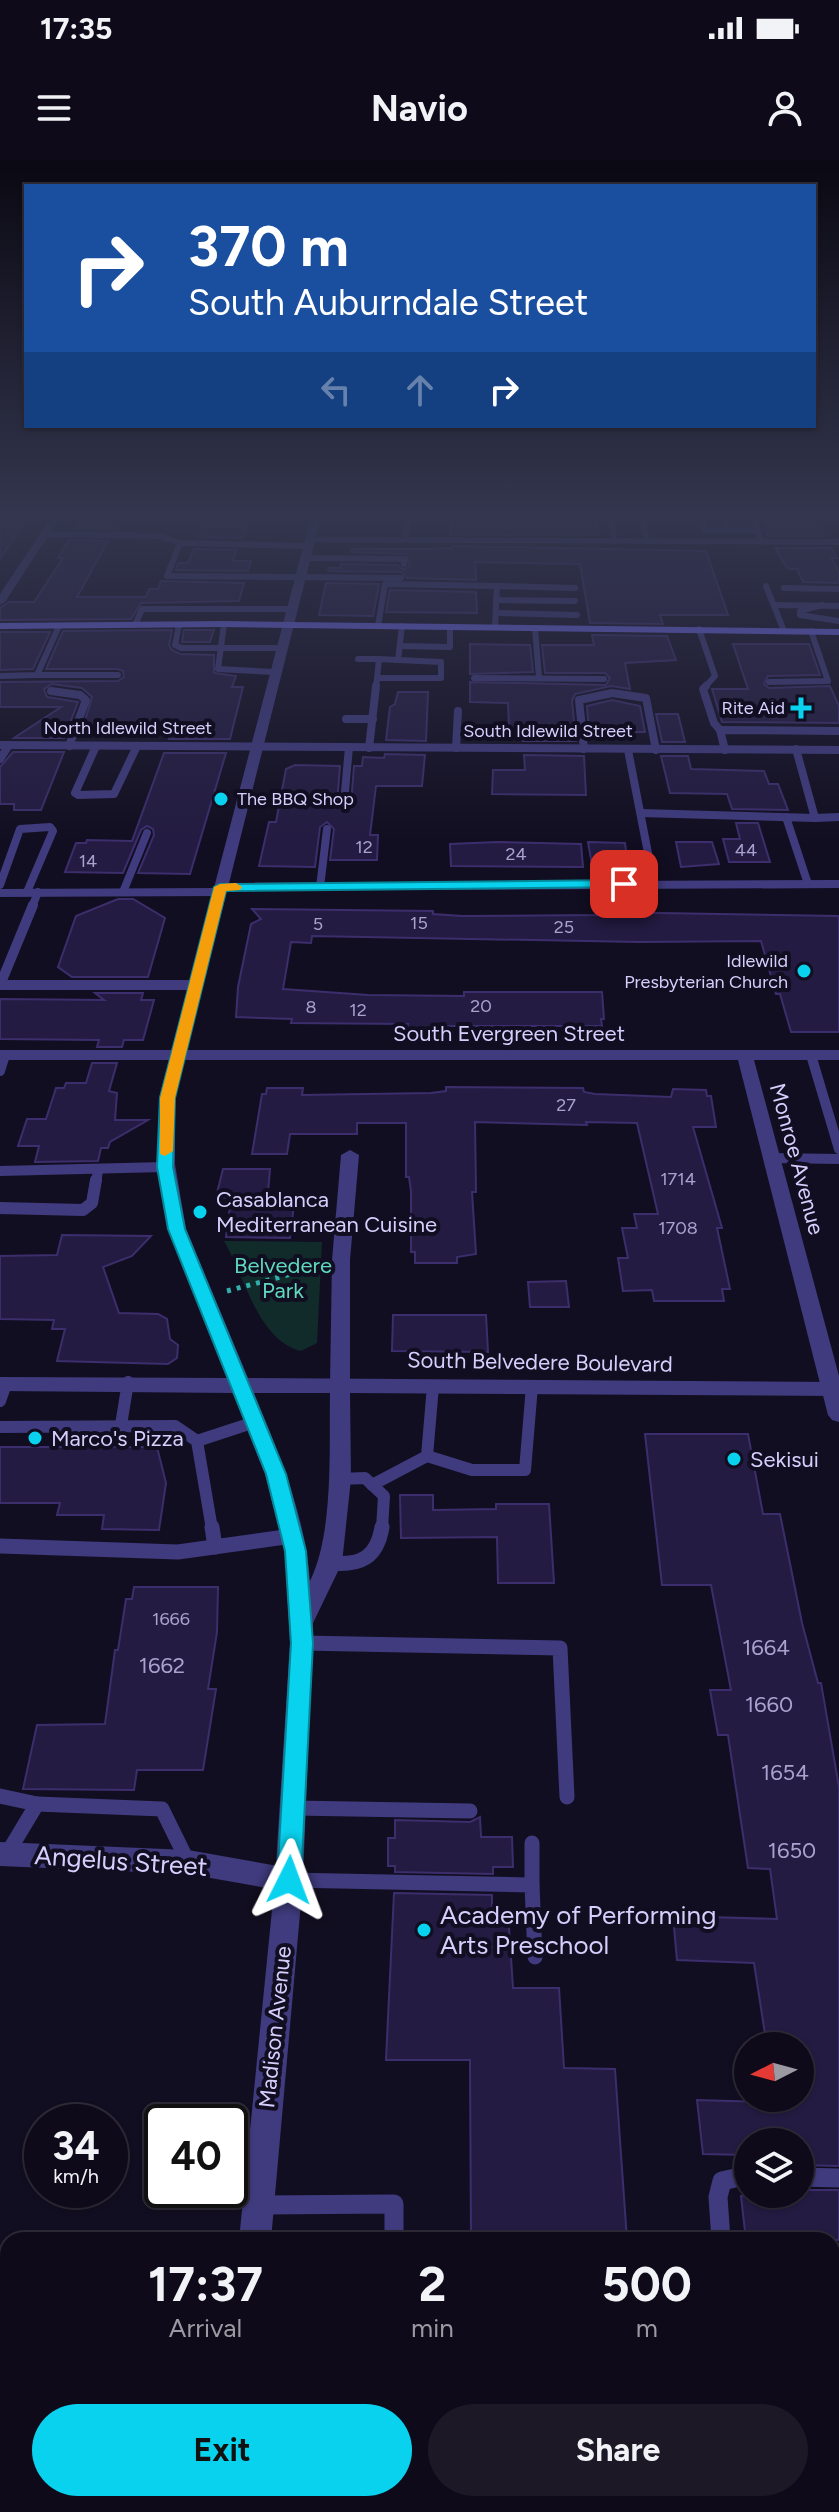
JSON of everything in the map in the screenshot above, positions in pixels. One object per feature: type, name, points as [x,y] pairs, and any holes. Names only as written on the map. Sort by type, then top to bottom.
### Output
[{"type":"main road","points":[[0,626],[224,624],[839,632]]},
{"type":"street","name":"Madison Avenue","points":[[255,2232],[289,1880],[301,1633],[292,1536],[276,1474],[177,1229],[165,1167],[167,1098],[288,625]]},
{"type":"street","name":"North Idlewild Street","points":[[4,745],[256,747]]},
{"type":"street","name":"South Idlewild Street","points":[[256,747],[839,750]]},
{"type":"street","points":[[0,893],[320,887],[839,884]]},
{"type":"street","name":"South Evergreen Street","points":[[2,1060],[178,1055],[839,1055]]},
{"type":"street","name":"Monroe Avenue","points":[[745,1055],[836,1389],[839,1415]]},
{"type":"street","points":[[301,1633],[330,1563],[340,1479],[341,1260],[350,1155]]},
{"type":"street","name":"South Belvedere Boulevard","points":[[2,1389],[128,1382],[836,1389]]},
{"type":"street","name":"Angelus Street","points":[[3,1854],[188,1862],[289,1880]]},
{"type":"lane","points":[[495,623],[495,627]]},
{"type":"lane","points":[[781,623],[784,631]]},
{"type":"lane","points":[[224,624],[218,669],[274,672]]},
{"type":"lane","points":[[179,625],[175,645],[281,648]]},
{"type":"lane","points":[[37,675],[59,626]]},
{"type":"lane","points":[[398,660],[402,626]]},
{"type":"lane","points":[[400,646],[450,647],[450,627]]},
{"type":"lane","points":[[535,628],[539,678]]},
{"type":"lane","points":[[699,629],[715,676],[703,689],[725,750]]},
{"type":"lane","points":[[769,682],[828,681],[811,631]]},
{"type":"lane","points":[[358,659],[441,662],[441,678],[377,678]]},
{"type":"lane","points":[[369,748],[379,659]]},
{"type":"lane","points":[[0,676],[118,675]]},
{"type":"lane","points":[[474,678],[604,679]]},
{"type":"lane","points":[[51,691],[80,695],[86,700],[69,746]]},
{"type":"lane","points":[[584,749],[579,700],[585,696],[631,695],[646,698],[656,750]]},
{"type":"lane","points":[[456,748],[458,711]]},
{"type":"lane","points":[[346,719],[373,719]]},
{"type":"lane","points":[[720,730],[839,731]]},
{"type":"lane","points":[[0,759],[4,745]]},
{"type":"lane","points":[[96,746],[75,793],[78,795],[114,794],[137,746]]},
{"type":"lane","points":[[344,803],[349,747]]},
{"type":"lane","points":[[796,749],[815,818]]},
{"type":"lane","points":[[628,750],[654,884]]},
{"type":"lane","points":[[641,813],[839,817]]},
{"type":"lane","points":[[786,817],[808,884]]},
{"type":"lane","points":[[0,885],[20,829],[50,827],[53,831],[1,985],[196,985]]},
{"type":"lane","points":[[320,887],[327,829]]},
{"type":"lane","points":[[123,892],[147,833]]},
{"type":"lane","points":[[811,1055],[837,1133],[839,1149]]},
{"type":"lane","points":[[822,1094],[839,1094]]},
{"type":"lane","points":[[771,1158],[839,1159]]},
{"type":"lane","points":[[0,1171],[165,1167]]},
{"type":"lane","points":[[0,1208],[83,1210],[92,1203],[98,1171]]},
{"type":"lane","points":[[121,1425],[128,1382]]},
{"type":"lane","points":[[427,1456],[433,1386]]},
{"type":"lane","points":[[372,1485],[427,1456],[472,1470],[525,1470],[532,1386]]},
{"type":"lane","points":[[197,1441],[255,1422]]},
{"type":"lane","points":[[0,1427],[175,1426],[197,1441],[215,1547]]},
{"type":"lane","points":[[330,1563],[358,1564],[372,1556],[383,1532],[384,1496],[365,1478],[340,1479]]},
{"type":"lane","points":[[0,1546],[178,1552],[292,1536]]},
{"type":"lane","points":[[301,1633],[560,1648],[567,1797]]},
{"type":"lane","points":[[0,1796],[37,1804],[162,1809],[188,1862]]},
{"type":"lane","points":[[3,1854],[37,1804]]},
{"type":"lane","points":[[293,1808],[470,1811]]},
{"type":"lane","points":[[532,1843],[535,1957]]},
{"type":"lane","points":[[289,1880],[532,1885]]},
{"type":"lane","points":[[814,2177],[839,2178]]},
{"type":"lane","points":[[720,2232],[718,2197],[722,2181],[734,2178]]},
{"type":"lane","points":[[257,2205],[394,2204],[394,2232]]},
{"type":"path","points":[[203,1297],[341,1260]]},
{"type":"green space","name":"Belvedere Park","points":[[224,1241],[322,1242],[317,1343],[301,1351],[286,1345],[274,1334],[254,1305]]},
{"type":"building","points":[[590,623],[663,623],[663,624]]},
{"type":"building","points":[[172,630],[169,645],[172,650],[180,654],[214,655],[214,673],[236,676],[232,687],[243,687],[230,739],[169,739],[171,732],[82,731],[92,697],[82,688],[52,684],[44,689],[47,697],[78,702],[64,738],[14,738],[61,707],[0,707],[0,682],[118,681],[124,677],[123,671],[118,669],[46,669],[63,631]]},
{"type":"building","points":[[184,630],[214,630],[210,642],[182,642]]},
{"type":"building","points":[[0,632],[50,632],[33,669],[0,670]]},
{"type":"building","points":[[592,635],[667,636],[676,660],[625,663],[630,689],[611,686],[575,694],[572,701],[576,741],[523,741],[523,735],[509,728],[508,703],[470,702],[470,682],[606,685],[610,678],[605,673],[545,673],[542,645],[594,645]]},
{"type":"building","points":[[470,644],[530,645],[533,672],[470,674]]},
{"type":"building","points":[[733,644],[809,644],[820,675],[768,676],[764,684],[769,688],[830,686],[839,706],[839,723],[722,722],[712,689],[748,689]]},
{"type":"building","points":[[398,692],[428,692],[426,741],[386,740],[390,707],[395,704]]},
{"type":"building","points":[[612,700],[640,706],[645,732],[589,732],[587,706]]},
{"type":"building","points":[[656,714],[678,714],[685,742],[662,742]]},
{"type":"building","points":[[13,752],[64,752],[41,810],[14,810],[14,804],[0,804],[0,767]]},
{"type":"building","points":[[164,753],[226,753],[190,874],[138,873],[154,835],[153,829],[147,826],[141,830],[123,873],[65,872],[76,843],[86,843],[87,840],[132,841]]},
{"type":"building","points":[[385,754],[425,755],[422,786],[376,786],[370,835],[378,835],[377,860],[330,860],[334,829],[327,822],[320,827],[315,867],[259,866],[269,822],[276,822],[286,769],[295,765],[340,766],[337,803],[344,810],[351,804],[354,766],[362,766],[363,757],[384,758]]},
{"type":"building","points":[[524,755],[584,756],[586,795],[492,794],[493,770],[525,770]]},
{"type":"building","points":[[661,756],[688,756],[691,769],[764,771],[769,784],[778,784],[788,810],[732,809],[727,794],[670,793]]},
{"type":"building","points":[[736,823],[758,823],[770,862],[729,862],[723,839],[740,839]]},
{"type":"building","points":[[588,842],[625,843],[628,866],[592,865]]},
{"type":"building","points":[[676,842],[712,842],[719,864],[681,867]]},
{"type":"building","points":[[450,844],[581,844],[583,867],[451,866]]},
{"type":"building","points":[[118,899],[133,899],[165,918],[148,977],[72,977],[58,967],[76,916]]},
{"type":"building","points":[[252,909],[433,911],[433,914],[462,916],[599,915],[599,912],[839,916],[839,1032],[791,1032],[761,941],[312,936],[311,943],[291,942],[283,989],[368,995],[464,996],[464,992],[602,992],[602,1026],[436,1026],[436,1029],[407,1029],[408,1024],[291,1023],[292,1019],[236,1017],[238,987],[251,924],[261,919]]},
{"type":"building","points":[[95,993],[143,993],[141,1000],[154,1000],[143,1040],[124,1040],[122,1047],[97,1047],[99,1040],[0,1039],[0,999],[104,1000]]},
{"type":"building","points":[[92,1063],[117,1063],[109,1091],[117,1093],[115,1120],[148,1120],[110,1142],[108,1148],[101,1148],[98,1161],[35,1162],[39,1146],[18,1146],[27,1119],[46,1119],[56,1088],[64,1088],[66,1083],[86,1083]]},
{"type":"building","points":[[446,1087],[583,1088],[584,1092],[595,1094],[671,1097],[673,1089],[706,1090],[707,1096],[711,1096],[716,1127],[693,1127],[722,1228],[717,1228],[730,1289],[722,1289],[724,1301],[654,1301],[652,1290],[623,1291],[618,1258],[628,1258],[622,1228],[637,1228],[634,1214],[658,1214],[637,1123],[475,1122],[476,1192],[472,1192],[476,1254],[457,1257],[457,1263],[415,1263],[415,1252],[411,1252],[411,1191],[409,1177],[406,1177],[406,1123],[357,1123],[357,1134],[290,1134],[287,1154],[252,1154],[262,1094],[266,1094],[267,1088],[303,1088],[302,1095],[431,1093],[446,1091]]},
{"type":"building","points":[[223,1169],[270,1169],[267,1204],[294,1204],[290,1238],[226,1237],[231,1198],[216,1197]]},
{"type":"building","points":[[62,1235],[151,1236],[132,1256],[103,1267],[119,1313],[158,1314],[167,1319],[170,1339],[178,1345],[177,1358],[168,1364],[57,1361],[65,1329],[52,1329],[54,1320],[0,1319],[0,1256],[57,1255]]},
{"type":"building","points":[[566,1281],[569,1307],[530,1307],[528,1282]]},
{"type":"building","points":[[393,1315],[486,1315],[488,1352],[392,1351]]},
{"type":"building","points":[[645,1434],[748,1434],[763,1514],[780,1514],[802,1623],[818,1683],[821,1683],[839,1787],[839,2166],[814,2165],[814,2128],[734,2128],[734,2155],[703,2154],[697,2100],[734,2101],[734,2112],[814,2112],[814,2032],[765,2032],[754,1963],[677,1960],[673,1916],[777,1919],[770,1869],[748,1868],[728,1735],[718,1735],[710,1690],[731,1690],[711,1585],[662,1585]]},
{"type":"building","points":[[0,1447],[157,1447],[166,1483],[159,1530],[102,1529],[104,1515],[57,1515],[60,1503],[0,1503]]},
{"type":"building","points":[[400,1495],[433,1495],[433,1510],[496,1509],[496,1504],[549,1504],[554,1583],[498,1583],[497,1537],[401,1538]]},
{"type":"building","points":[[134,1587],[218,1587],[217,1632],[208,1689],[216,1689],[203,1770],[137,1770],[134,1790],[23,1789],[37,1725],[105,1724],[115,1650],[118,1650],[126,1599],[132,1599]]},
{"type":"building","points":[[480,1817],[481,1837],[512,1837],[513,1867],[493,1867],[493,1874],[395,1872],[395,1866],[388,1866],[388,1838],[395,1838],[395,1820],[470,1822]]},
{"type":"building","points":[[394,1893],[492,1895],[492,1912],[508,1912],[513,1988],[559,1988],[564,2068],[615,2069],[626,2232],[471,2232],[470,2060],[386,2060]]},
{"type":"building","points":[[814,2190],[839,2190],[839,2232],[745,2232],[742,2208],[814,2208]]},
{"type":"slow traffic","points":[[165,1151],[167,1098],[220,887],[236,887]]},
{"type":"place","name":"Rite Aid","points":[[801,708]]},
{"type":"place","name":"The BBQ Shop","points":[[221,799]]},
{"type":"place","name":"Idlewild Presbyterian Church","points":[[804,971]]},
{"type":"place","name":"Casablanca Mediterranean Cuisine","points":[[200,1212]]},
{"type":"place","name":"Marco's Pizza","points":[[35,1438]]},
{"type":"place","name":"Sekisui","points":[[734,1459]]},
{"type":"place","name":"Academy of Performing Arts Preschool","points":[[424,1930]]},
{"type":"route","points":[[289,1880],[302,1643],[296,1551],[276,1474],[241,1383],[192,1273],[171,1208],[165,1167],[167,1098],[220,887],[624,884]]}]
